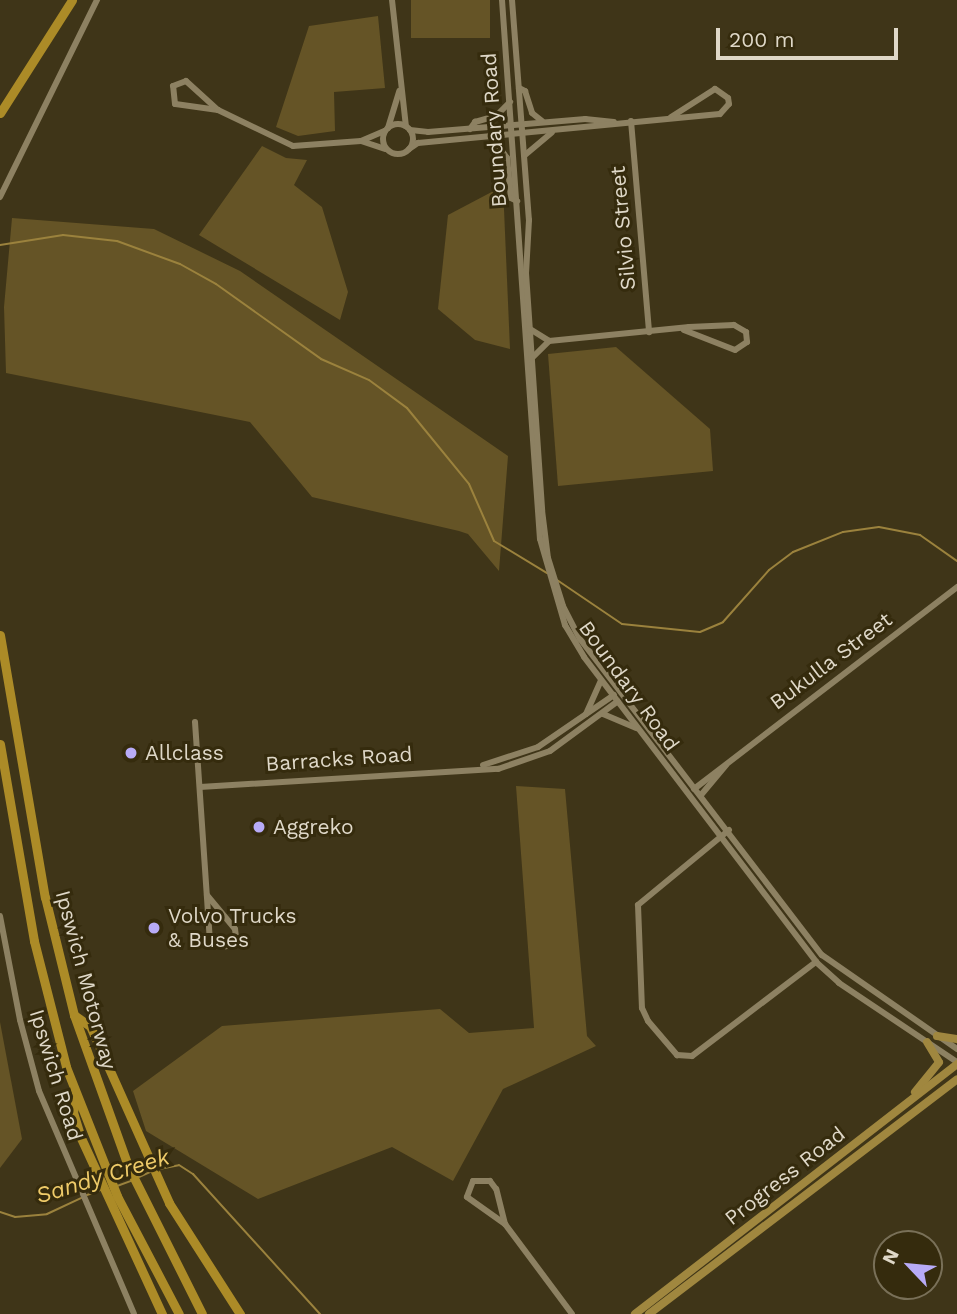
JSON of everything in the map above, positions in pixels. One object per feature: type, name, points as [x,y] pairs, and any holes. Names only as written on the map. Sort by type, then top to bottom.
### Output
[{"type":"highway","points":[[0,113],[72,0]]},
{"type":"highway","name":"Ipswich Motorway","points":[[0,635],[45,897],[74,1015],[139,1192],[202,1314]]},
{"type":"highway","name":"Ipswich Motorway","points":[[0,744],[41,973],[76,1097],[112,1198],[179,1314]]},
{"type":"highway","points":[[74,1015],[90,1027],[159,1184],[240,1314]]},
{"type":"highway","points":[[112,1198],[162,1314]]},
{"type":"main road","points":[[937,1036],[957,1040]]},
{"type":"main road","points":[[907,1102],[938,1065],[938,1057],[927,1042]]},
{"type":"main road","name":"Progress Road","points":[[635,1314],[957,1063]]},
{"type":"main road","name":"Progress Road","points":[[649,1314],[955,1082]]},
{"type":"street","points":[[0,197],[97,0]]},
{"type":"street","points":[[392,0],[399,89],[408,128],[409,149]]},
{"type":"street","name":"Boundary Road","points":[[502,0],[540,509],[550,569],[560,606],[575,644],[636,728],[816,962],[957,1063]]},
{"type":"street","name":"Boundary Road","points":[[512,0],[523,134],[540,509]]},
{"type":"street","points":[[218,110],[175,104],[173,86],[186,81],[218,110],[293,146],[361,141],[387,129],[470,129],[543,122],[614,122],[720,114],[729,104],[728,98],[715,89],[671,117]]},
{"type":"street","points":[[519,88],[526,91],[532,113],[543,122]]},
{"type":"street","points":[[387,149],[387,129],[399,89]]},
{"type":"street","points":[[470,129],[475,122],[496,116],[510,102]]},
{"type":"street","name":"Silvio Street","points":[[631,121],[649,332]]},
{"type":"street","points":[[361,141],[400,153],[418,144],[552,132],[614,122]]},
{"type":"street","points":[[524,157],[529,149],[552,132]]},
{"type":"street","points":[[491,136],[508,158],[511,198],[517,201]]},
{"type":"street","points":[[530,329],[549,341],[734,325],[746,332],[747,342],[735,350],[684,330]]},
{"type":"street","points":[[532,358],[549,341]]},
{"type":"street","name":"Bukulla Street","points":[[695,787],[957,587]]},
{"type":"street","name":"Boundary Road","points":[[560,606],[580,639],[729,830],[822,955],[957,1049]]},
{"type":"street","points":[[586,714],[601,680]]},
{"type":"street","points":[[612,695],[623,694]]},
{"type":"street","name":"Barracks Road","points":[[200,786],[480,767],[498,769],[531,760],[603,714],[618,702],[623,694]]},
{"type":"street","name":"Barracks Road","points":[[480,767],[538,747],[612,695]]},
{"type":"street","points":[[603,714],[636,728]]},
{"type":"street","points":[[195,722],[210,940],[226,946],[236,937],[235,929],[207,895]]},
{"type":"street","name":"Bukulla Street","points":[[701,795],[727,763]]},
{"type":"street","points":[[691,797],[695,787]]},
{"type":"street","points":[[691,797],[701,795]]},
{"type":"street","points":[[729,830],[638,905],[642,1008],[648,1021],[677,1055],[692,1056],[822,955]]},
{"type":"street","name":"Ipswich Road","points":[[0,916],[36,1078],[78,1189],[119,1269],[134,1314]]},
{"type":"street","points":[[505,1224],[496,1189],[490,1181],[473,1181],[467,1197],[505,1224],[572,1314]]},
{"type":"shaded area","points":[[411,0],[490,0],[490,38],[411,38]]},
{"type":"shaded area","points":[[378,16],[385,88],[334,92],[335,131],[298,136],[276,127],[309,26]]},
{"type":"shaded area","points":[[262,146],[286,158],[307,160],[294,185],[322,207],[348,292],[340,320],[199,235]]},
{"type":"shaded area","points":[[503,186],[510,349],[475,340],[438,309],[448,215]]},
{"type":"shaded area","points":[[12,218],[154,229],[240,271],[508,456],[499,571],[468,534],[312,497],[250,422],[6,373],[4,307]]},
{"type":"shaded area","points":[[616,347],[710,429],[713,471],[558,486],[548,354]]},
{"type":"shaded area","points":[[516,786],[565,789],[587,1036],[596,1046],[503,1089],[453,1181],[392,1147],[258,1199],[146,1131],[133,1091],[222,1026],[440,1009],[469,1033],[534,1028]]},
{"type":"shaded area","points":[[0,1022],[22,1139],[0,1168]]},
{"type":"waterway","points":[[0,245],[63,235],[117,241],[180,264],[216,284],[321,359],[369,380],[407,408],[469,484],[494,541],[547,573]]},
{"type":"waterway","points":[[557,580],[622,624],[700,632],[723,622],[769,570],[793,552],[843,532],[879,527],[920,535],[957,561]]},
{"type":"waterway","name":"Sandy Creek","points":[[159,1169],[179,1165],[193,1174],[320,1314]]},
{"type":"waterway","name":"Sandy Creek","points":[[139,1177],[150,1172]]},
{"type":"waterway","name":"Sandy Creek","points":[[117,1186],[131,1181]]},
{"type":"waterway","name":"Sandy Creek","points":[[87,1195],[101,1190]]},
{"type":"waterway","name":"Sandy Creek","points":[[0,1212],[15,1217],[47,1214],[82,1198]]},
{"type":"place","name":"Allclass","points":[[131,753]]},
{"type":"place","name":"Aggreko","points":[[259,827]]},
{"type":"place","name":"Volvo Trucks & Buses","points":[[154,928]]}]
